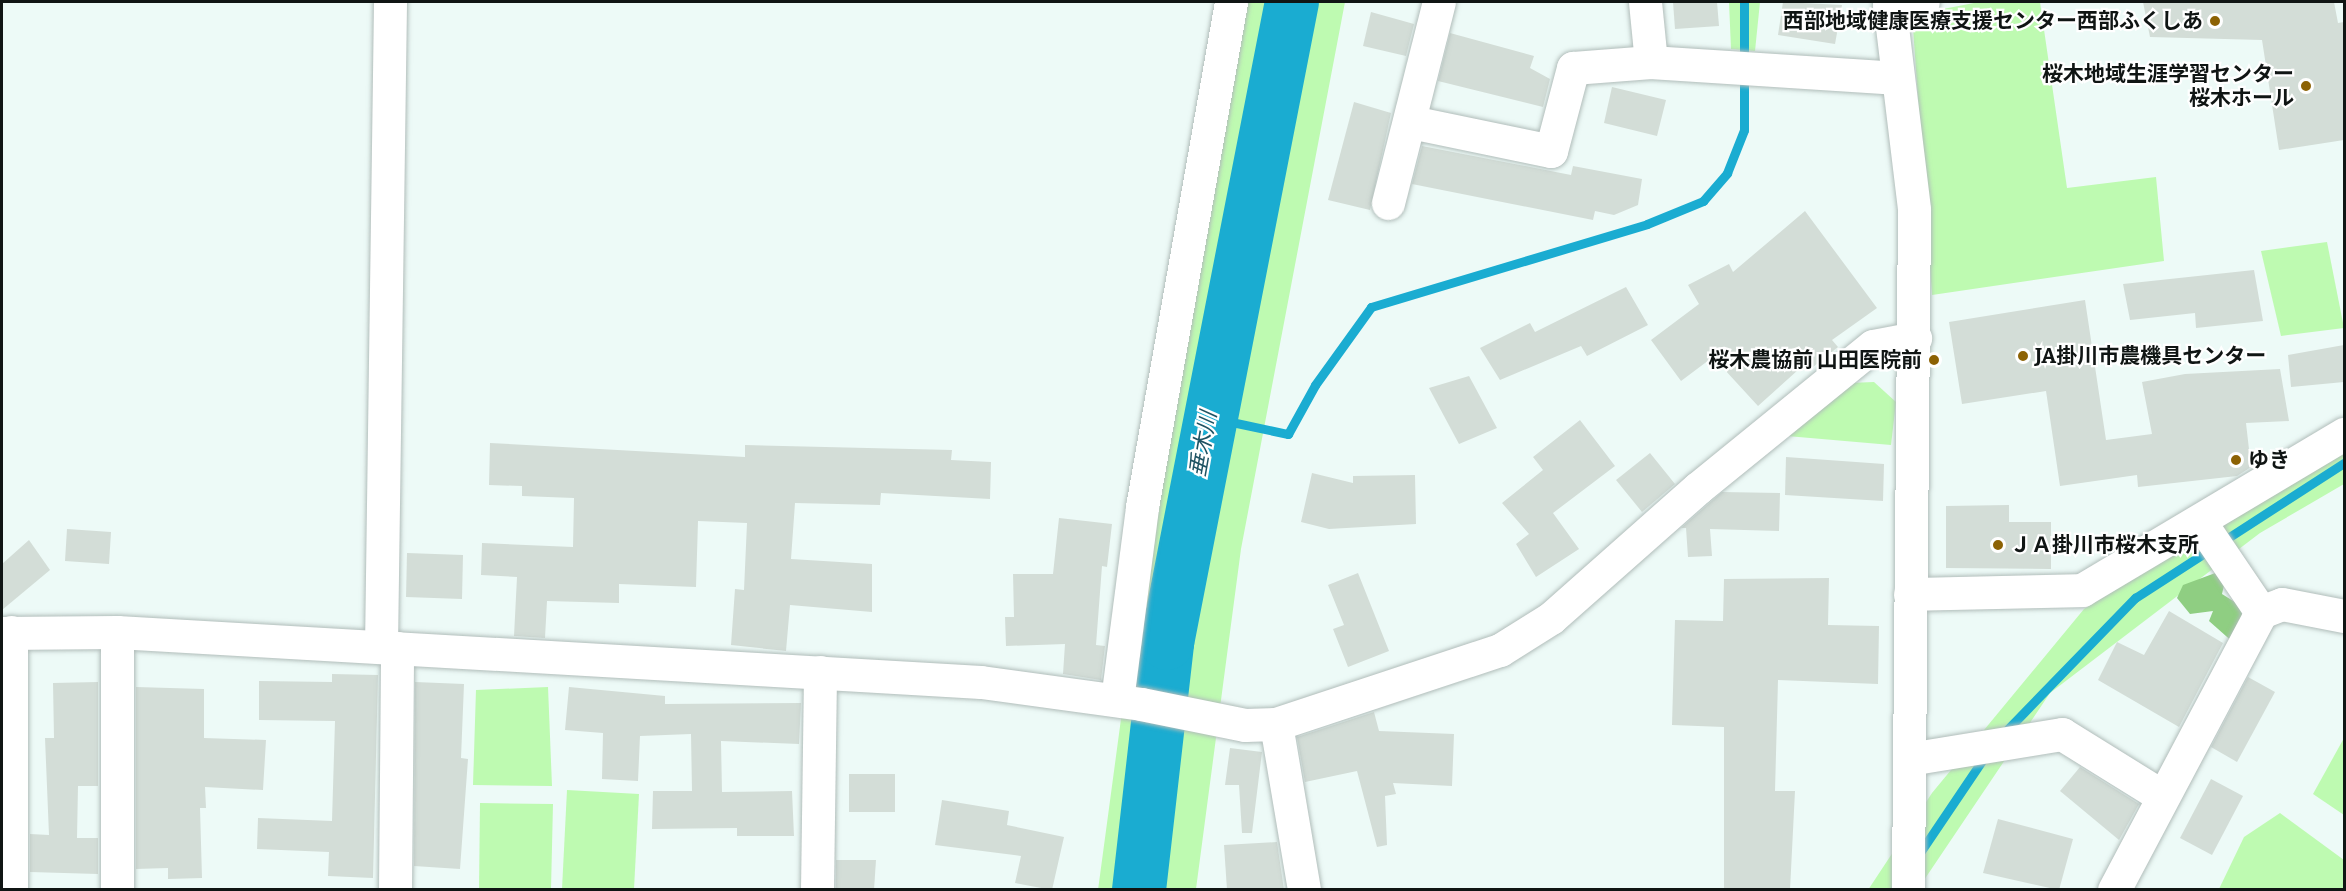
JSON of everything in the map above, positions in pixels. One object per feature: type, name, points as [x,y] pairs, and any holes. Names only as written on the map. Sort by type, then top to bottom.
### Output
[{"type":"street","points":[[390,2],[389,648],[395,890]]},
{"type":"street","points":[[1129,702],[1142,507],[1231,2]]},
{"type":"street","points":[[1388,203],[1411,122],[1439,2]]},
{"type":"street","points":[[1645,2],[1651,62]]},
{"type":"street","points":[[1908,890],[1914,210],[1889,4],[1923,2]]},
{"type":"street","points":[[1411,122],[1551,151],[1573,68],[1651,62],[1897,78]]},
{"type":"street","points":[[11,890],[6,633],[117,632],[981,682],[1129,702],[1210,716],[1245,725],[1276,724],[1500,650],[1551,618],[1698,488],[1873,346],[1914,338]]},
{"type":"street","points":[[1910,594],[2082,590],[2202,525],[2344,434]]},
{"type":"street","points":[[2202,525],[2261,612]]},
{"type":"street","points":[[2114,890],[2261,612],[2282,604],[2344,616]]},
{"type":"street","points":[[117,632],[117,890]]},
{"type":"street","points":[[817,890],[820,672]]},
{"type":"street","points":[[1276,724],[1304,890]]},
{"type":"street","points":[[1909,759],[2032,735],[2062,734],[2162,796]]},
{"type":"green space","points":[[1239,2],[1345,2],[1241,549],[1196,889],[1098,890],[1137,600]]},
{"type":"green space","points":[[1729,2],[1760,2],[1755,51],[1731,49]]},
{"type":"green space","points":[[1979,2],[2040,2],[2067,188],[2156,177],[2164,261],[1932,295],[1913,28],[1943,9]]},
{"type":"green space","points":[[2327,242],[2344,328],[2281,336],[2261,251]]},
{"type":"green space","points":[[1874,382],[1896,402],[1891,445],[1787,436],[1849,383]]},
{"type":"green space","points":[[2344,444],[2344,484],[2260,533],[2050,693],[1918,889],[1868,890],[1932,793],[2084,609]]},
{"type":"green space","points":[[2218,572],[2226,577],[2222,594],[2246,609],[2235,644],[2209,621],[2213,611],[2190,614],[2177,598],[2183,585]]},
{"type":"green space","points":[[548,687],[552,786],[473,785],[476,690]]},
{"type":"green space","points":[[2344,738],[2344,815],[2313,794]]},
{"type":"green space","points":[[567,790],[639,794],[634,889],[562,889]]},
{"type":"green space","points":[[480,803],[553,804],[551,889],[479,889]]},
{"type":"green space","points":[[2280,813],[2344,860],[2344,889],[2219,889],[2244,837]]},
{"type":"building","points":[[1673,2],[1717,2],[1719,26],[1675,29]]},
{"type":"building","points":[[1783,2],[1842,5],[1835,44],[1778,35]]},
{"type":"building","points":[[2143,2],[2334,2],[2338,23],[2344,22],[2344,140],[2279,150],[2262,40],[2150,37]]},
{"type":"building","points":[[1371,12],[1414,24],[1406,56],[1363,46]]},
{"type":"building","points":[[1450,33],[1534,56],[1530,68],[1550,79],[1543,107],[1438,81]]},
{"type":"building","points":[[1612,87],[1666,100],[1657,136],[1604,123]]},
{"type":"building","points":[[1354,102],[1391,113],[1370,210],[1328,200]]},
{"type":"building","points":[[1422,146],[1571,175],[1573,166],[1642,179],[1638,205],[1614,215],[1595,211],[1593,220],[1412,184]]},
{"type":"building","points":[[1805,211],[1877,308],[1832,340],[1838,347],[1813,367],[1808,361],[1758,406],[1713,357],[1681,381],[1651,340],[1699,304],[1688,285],[1729,264],[1733,272]]},
{"type":"building","points":[[2254,270],[2263,321],[2196,328],[2195,313],[2130,320],[2123,284]]},
{"type":"building","points":[[1626,287],[1648,325],[1587,356],[1581,346],[1500,380],[1480,348],[1530,323],[1535,332]]},
{"type":"building","points":[[2085,300],[2106,440],[2152,434],[2142,382],[2185,374],[2280,369],[2289,421],[2246,423],[2251,467],[2237,476],[2138,487],[2137,475],[2060,486],[2046,391],[1962,404],[1949,322]]},
{"type":"building","points":[[2344,345],[2344,382],[2291,387],[2288,355]]},
{"type":"building","points":[[1469,376],[1497,428],[1459,444],[1429,388]]},
{"type":"building","points":[[1580,420],[1615,466],[1553,513],[1579,549],[1536,577],[1516,544],[1529,534],[1502,503],[1543,470],[1533,457]]},
{"type":"building","points":[[490,443],[745,457],[745,445],[952,450],[951,460],[991,462],[990,499],[881,493],[880,505],[795,503],[791,559],[872,564],[872,612],[790,605],[786,651],[731,645],[735,589],[744,590],[747,523],[698,521],[696,587],[619,584],[619,603],[547,601],[545,638],[514,636],[517,577],[481,575],[482,543],[573,547],[574,498],[522,496],[522,486],[489,485]]},
{"type":"building","points":[[1650,453],[1675,484],[1642,512],[1616,480]]},
{"type":"building","points":[[1786,457],[1884,464],[1883,501],[1785,495]]},
{"type":"building","points":[[1312,473],[1353,483],[1353,476],[1415,475],[1416,524],[1329,529],[1301,522]]},
{"type":"building","points":[[1722,492],[1780,493],[1779,531],[1710,529],[1712,556],[1688,557],[1686,528],[1681,528]]},
{"type":"building","name":"ＪＡ掛川市桜木支所","points":[[2009,505],[2009,522],[2051,522],[2051,569],[1946,568],[1946,506]]},
{"type":"building","points":[[1059,518],[1112,524],[1107,567],[1102,566],[1096,645],[1105,646],[1101,680],[1063,674],[1065,644],[1006,646],[1005,617],[1014,617],[1013,574],[1053,574]]},
{"type":"building","points":[[67,529],[111,532],[109,564],[65,561]]},
{"type":"building","points":[[29,540],[50,570],[2,610],[2,564]]},
{"type":"building","points":[[407,553],[463,555],[462,599],[406,597]]},
{"type":"building","points":[[1358,573],[1389,651],[1348,667],[1333,629],[1344,625],[1328,585]]},
{"type":"building","points":[[1829,578],[1828,625],[1879,626],[1878,684],[1778,680],[1775,791],[1795,791],[1790,890],[1724,890],[1724,727],[1672,725],[1675,620],[1723,621],[1724,579]]},
{"type":"building","points":[[2169,611],[2223,643],[2179,727],[2098,680],[2117,642],[2144,655]]},
{"type":"building","points":[[332,674],[378,675],[373,878],[328,876],[329,852],[257,849],[258,818],[332,821],[335,721],[259,720],[259,681],[332,682]]},
{"type":"building","points":[[2248,677],[2275,692],[2237,762],[2211,747]]},
{"type":"building","points":[[98,682],[98,786],[78,786],[77,838],[98,838],[98,874],[30,872],[30,834],[49,835],[45,738],[54,738],[53,683]]},
{"type":"building","points":[[415,682],[464,684],[461,758],[468,759],[460,869],[414,866]]},
{"type":"building","points":[[136,687],[204,689],[204,738],[266,740],[263,790],[205,787],[206,808],[200,808],[202,878],[168,879],[168,868],[136,869]]},
{"type":"building","points":[[569,687],[665,696],[665,704],[801,703],[799,744],[721,741],[722,792],[792,791],[794,836],[737,836],[737,828],[652,829],[653,791],[692,791],[691,734],[640,736],[638,781],[602,779],[603,733],[565,730]]},
{"type":"building","points":[[1374,712],[1379,731],[1454,734],[1452,786],[1393,783],[1396,794],[1385,796],[1387,845],[1377,847],[1357,771],[1305,782],[1297,737]]},
{"type":"building","points":[[1230,748],[1262,752],[1252,833],[1242,833],[1239,785],[1225,785]]},
{"type":"building","points":[[2080,767],[2139,804],[2119,840],[2060,791]]},
{"type":"building","points":[[849,774],[895,774],[895,812],[849,812]]},
{"type":"building","points":[[2211,779],[2243,796],[2212,855],[2180,838]]},
{"type":"building","points":[[942,800],[1009,811],[1007,825],[1064,837],[1052,890],[1015,883],[1021,856],[935,845]]},
{"type":"building","points":[[1998,819],[2073,839],[2059,890],[1983,873]]},
{"type":"building","points":[[1277,842],[1284,890],[1227,890],[1224,845]]},
{"type":"building","points":[[836,860],[876,860],[874,890],[836,890]]},
{"type":"waterway","name":"垂木川","points":[[1139,890],[1167,643],[1292,2]]},
{"type":"waterway","points":[[1208,417],[1288,434],[1315,385],[1371,307],[1647,224],[1703,201],[1727,173],[1744,130],[1744,2]]},
{"type":"waterway","points":[[2003,734],[2135,598],[2344,463]]},
{"type":"waterway","points":[[1919,854],[1985,756]]},
{"type":"place","name":"西部地域健康医療支援センター西部ふくしあ","points":[[2215,21]]},
{"type":"place","name":"桜木地域生涯学習センター 桜木ホール","points":[[2306,86]]},
{"type":"place","name":"JA掛川市農機具センター","points":[[2023,356]]},
{"type":"place","name":"桜木農協前 山田医院前","points":[[1934,360]]},
{"type":"place","name":"ゆき","points":[[2236,460]]},
{"type":"place","name":"ＪＡ掛川市桜木支所","points":[[1998,545]]}]
